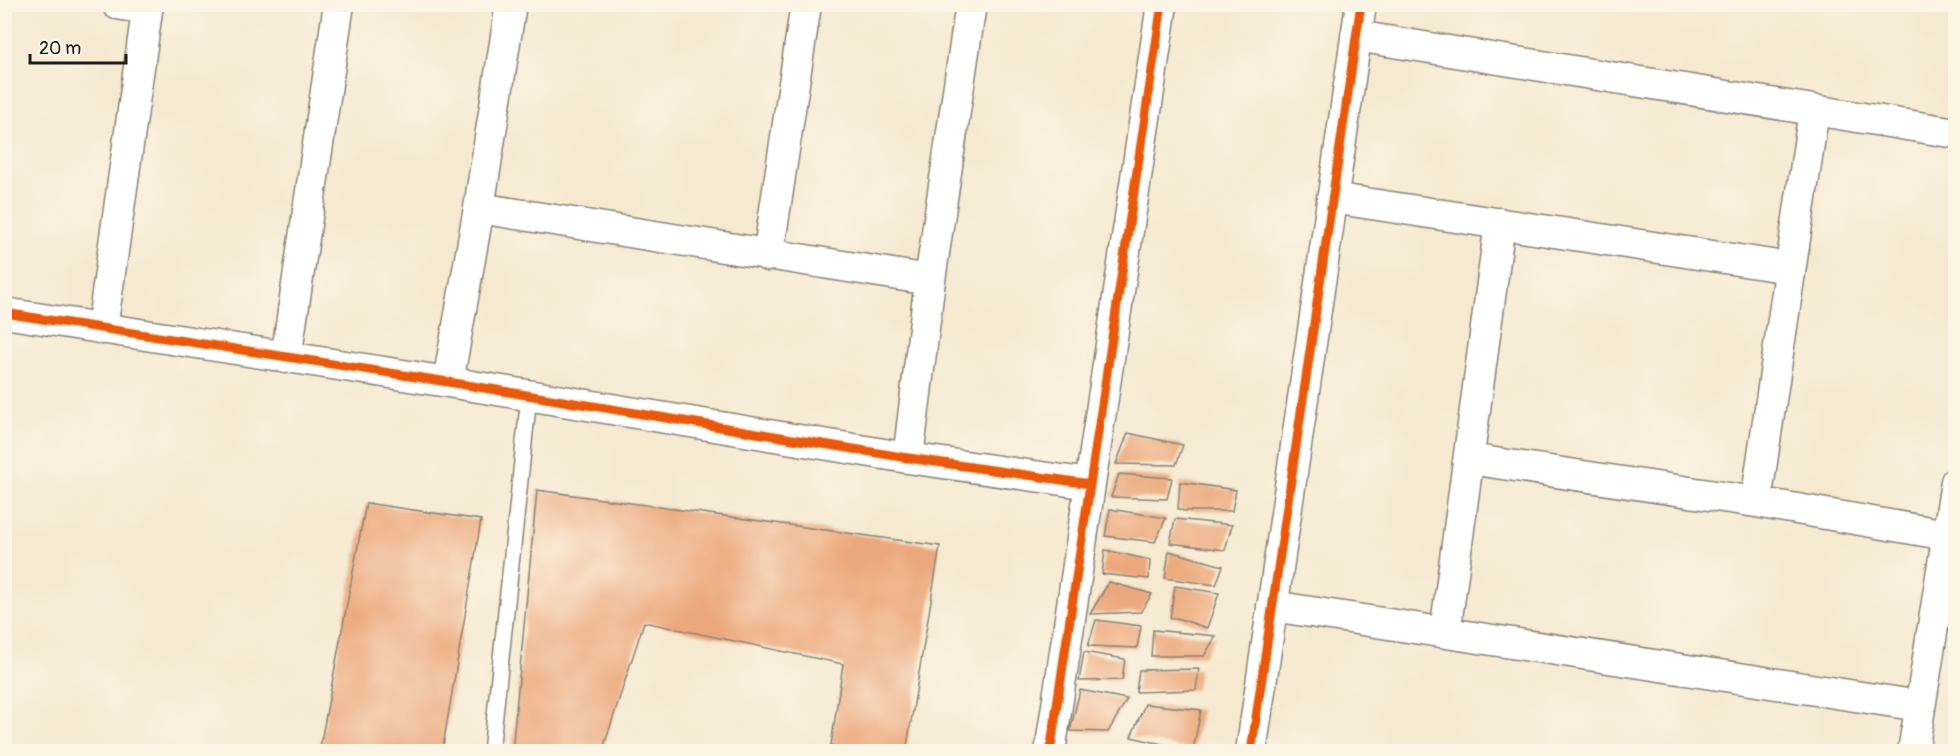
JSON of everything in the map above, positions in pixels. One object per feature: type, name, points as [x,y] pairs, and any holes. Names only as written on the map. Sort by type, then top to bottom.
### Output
[{"type":"street","points":[[102,329],[148,7],[117,4]]},
{"type":"street","points":[[286,358],[339,4]]},
{"type":"street","points":[[448,382],[479,208],[511,4]]},
{"type":"street","points":[[768,256],[806,4]]},
{"type":"street","points":[[908,458],[930,280],[971,4]]},
{"type":"street","points":[[1050,752],[1162,4]]},
{"type":"street","points":[[1251,752],[1360,4]]},
{"type":"street","points":[[1356,36],[1956,133]]},
{"type":"street","points":[[1756,502],[1814,110]]},
{"type":"street","points":[[1332,198],[1790,268]]},
{"type":"street","points":[[479,208],[768,256],[930,280]]},
{"type":"street","points":[[1445,633],[1500,223]]},
{"type":"street","points":[[4,313],[448,382],[908,458],[1090,484]]},
{"type":"street","points":[[1469,459],[1756,502],[1947,535]]},
{"type":"street","points":[[1913,752],[1956,482]]},
{"type":"street","points":[[1272,606],[1920,706]]},
{"type":"lane","points":[[491,752],[529,396]]},
{"type":"building","points":[[1128,433],[1183,445],[1176,465],[1116,464]]},
{"type":"building","points":[[1119,474],[1172,478],[1167,499],[1111,497]]},
{"type":"building","points":[[1180,482],[1236,490],[1232,511],[1178,509]]},
{"type":"building","points":[[537,490],[940,546],[906,752],[830,752],[843,664],[644,622],[602,752],[512,752]]},
{"type":"building","points":[[366,503],[481,520],[442,752],[319,752]]},
{"type":"building","points":[[1110,509],[1166,518],[1155,542],[1105,536]]},
{"type":"building","points":[[1175,519],[1232,525],[1225,550],[1170,543]]},
{"type":"building","points":[[1105,550],[1150,560],[1149,579],[1102,574]]},
{"type":"building","points":[[1169,551],[1223,566],[1216,585],[1165,578]]},
{"type":"building","points":[[1109,582],[1152,594],[1141,612],[1090,614]]},
{"type":"building","points":[[1175,586],[1219,593],[1207,628],[1177,618],[1170,618]]},
{"type":"building","points":[[1096,620],[1141,626],[1137,648],[1088,646]]},
{"type":"building","points":[[1153,630],[1216,636],[1204,656],[1151,656]]},
{"type":"building","points":[[1084,652],[1125,659],[1122,680],[1079,681]]},
{"type":"building","points":[[1199,669],[1196,690],[1136,692],[1139,670]]},
{"type":"building","points":[[1080,690],[1127,699],[1108,732],[1070,731]]},
{"type":"building","points":[[1145,704],[1201,710],[1193,751],[1131,737]]},
{"type":"cycle path","points":[[1050,752],[1162,4]]},
{"type":"cycle path","points":[[1251,752],[1361,4]]},
{"type":"cycle path","points":[[4,313],[448,382],[908,458],[1090,484]]}]
